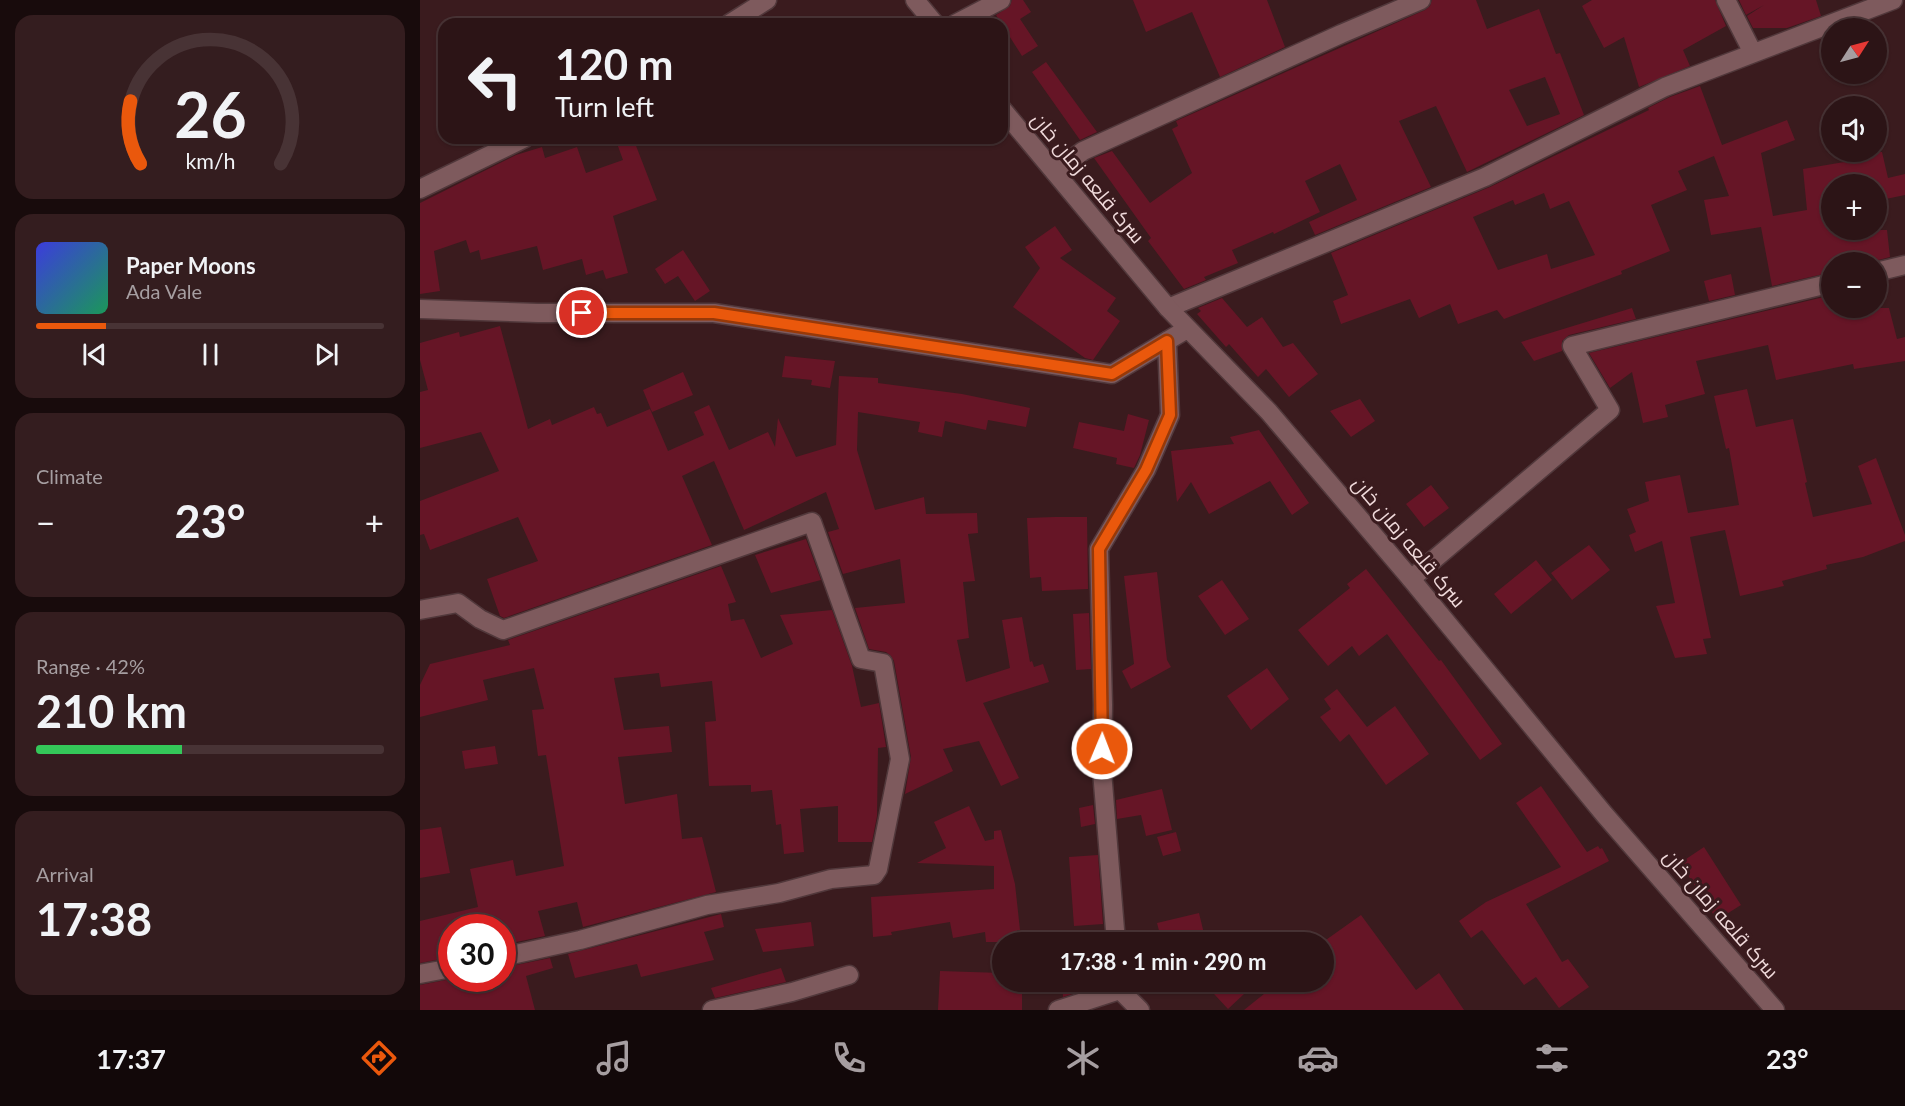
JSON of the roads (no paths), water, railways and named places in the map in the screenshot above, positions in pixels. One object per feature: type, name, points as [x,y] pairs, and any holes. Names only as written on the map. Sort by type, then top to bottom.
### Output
[{"type":"street","points":[[738,18],[767,0]]},
{"type":"street","points":[[915,0],[930,18]]},
{"type":"street","points":[[967,18],[1001,0]]},
{"type":"street","points":[[1055,172],[1083,151],[1421,0]]},
{"type":"street","points":[[1726,0],[1753,53]]},
{"type":"street","points":[[1168,308],[1485,177],[1665,87],[1893,0]]},
{"type":"street","name":"سرک قلعه زمان خان","points":[[1008,116],[1168,308],[1269,412],[1411,579],[1604,814],[1775,1010]]},
{"type":"street","points":[[420,189],[513,144]]},
{"type":"street","points":[[1887,269],[1905,265]]},
{"type":"street","points":[[1411,579],[1610,410],[1572,346],[1821,286]]},
{"type":"street","points":[[420,309],[538,313],[714,313],[1112,374],[1187,329]]},
{"type":"street","points":[[1115,932],[1102,771],[1103,705],[1099,549],[1146,470],[1170,415],[1167,341]]},
{"type":"street","points":[[420,610],[458,603],[503,630],[812,522],[861,659],[883,663],[900,759],[878,869],[874,875],[831,879],[779,892],[707,905],[580,940],[516,954]]},
{"type":"street","points":[[420,974],[438,971]]},
{"type":"street","points":[[712,1010],[792,992],[849,975]]},
{"type":"street","points":[[1058,1010],[1104,992]]},
{"type":"street","points":[[1125,992],[1140,1010]]}]
